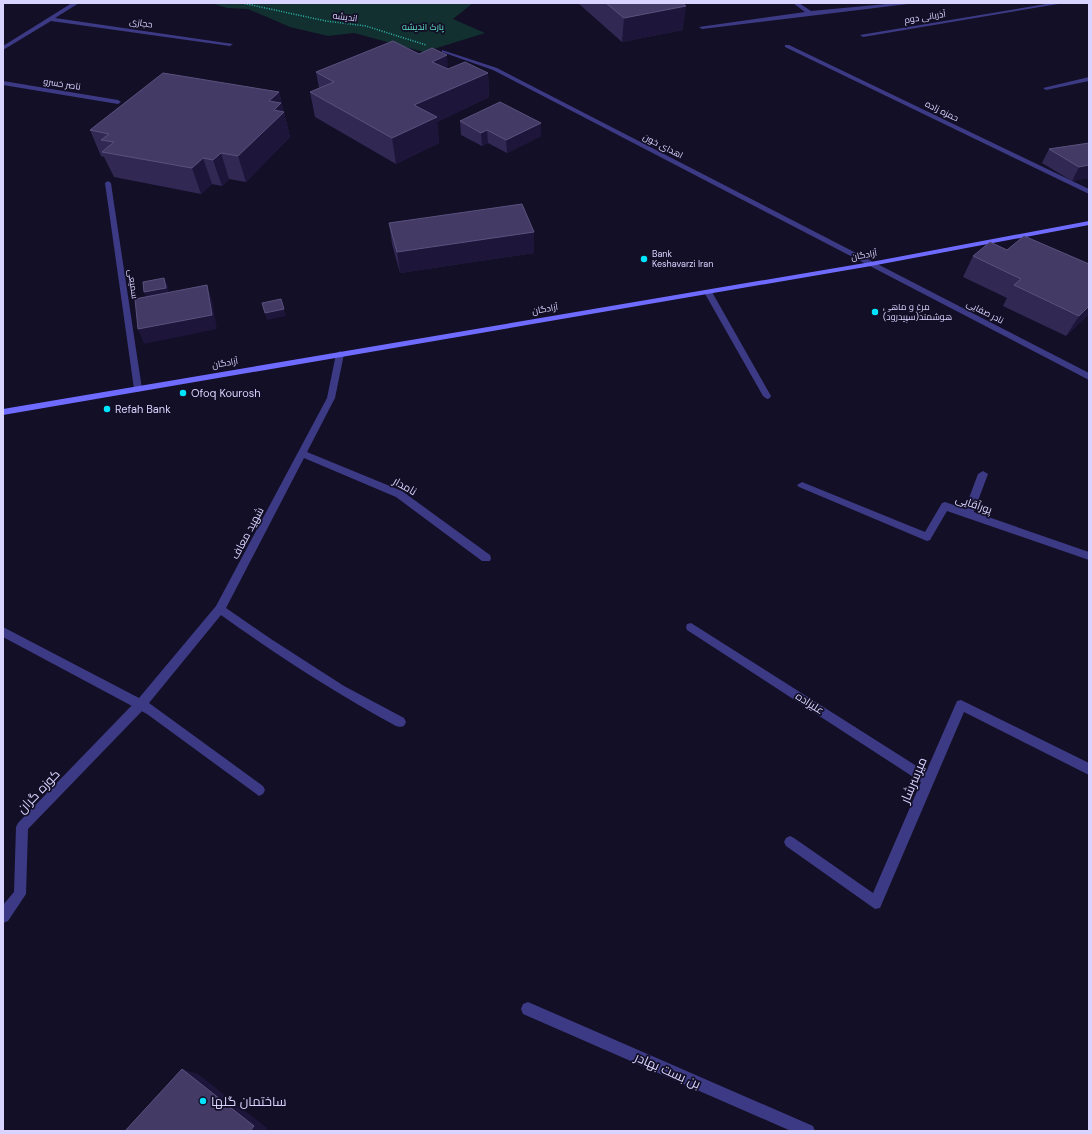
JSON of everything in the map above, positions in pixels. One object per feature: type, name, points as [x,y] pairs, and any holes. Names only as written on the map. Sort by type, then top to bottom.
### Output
[{"type":"main road","name":"آزادگان","points":[[3,412],[871,264],[1089,223]]},
{"type":"street","points":[[3,48],[76,3]]},
{"type":"street","points":[[796,3],[810,12]]},
{"type":"street","points":[[702,28],[810,12],[913,3]]},
{"type":"street","name":"آذربانی دوم","points":[[863,35],[1061,3]]},
{"type":"street","name":"حجازی","points":[[50,19],[230,44]]},
{"type":"street","name":"حمزه زاده","points":[[787,46],[1089,192]]},
{"type":"street","name":"اهدای خون","points":[[444,51],[495,69],[871,264]]},
{"type":"street","points":[[1046,88],[1089,79]]},
{"type":"street","name":"ناصر خسرو","points":[[3,84],[118,102]]},
{"type":"street","name":"سمیعی","points":[[108,183],[138,389]]},
{"type":"street","name":"نادر صفایی","points":[[871,264],[1089,378]]},
{"type":"street","points":[[708,292],[767,396]]},
{"type":"street","name":"شهید معاف","points":[[140,705],[220,609],[331,398],[340,354]]},
{"type":"street","name":"نامدار","points":[[302,453],[399,494],[486,558]]},
{"type":"street","points":[[968,514],[983,474]]},
{"type":"street","name":"پورآقایی","points":[[802,485],[927,537],[945,506],[1089,556]]},
{"type":"street","points":[[220,609],[267,642],[340,689],[400,722]]},
{"type":"street","name":"علیزاده","points":[[691,627],[928,780]]},
{"type":"street","points":[[3,632],[150,710],[259,790]]},
{"type":"street","name":"میرسرشار","points":[[790,842],[875,903],[961,704],[1089,769]]},
{"type":"street","name":"کوزه گران","points":[[3,916],[20,894],[22,828],[140,705]]},
{"type":"street","name":"بن بست بهادر","points":[[528,1009],[808,1131]]},
{"type":"path","name":"اندیشه","points":[[242,3],[326,21],[366,26],[444,51]]},
{"type":"green space","name":"پارک اندیشه","points":[[211,3],[473,3],[453,19],[485,33],[424,52],[354,33],[328,36],[290,27],[248,9],[227,8]]},
{"type":"building","points":[[606,3],[682,3],[686,6],[624,18]]},
{"type":"building","points":[[393,41],[419,54],[432,48],[447,55],[432,62],[448,69],[465,62],[488,73],[414,105],[437,117],[392,138],[310,92],[334,82],[316,72]]},
{"type":"building","points":[[163,73],[279,92],[269,101],[281,103],[274,110],[284,112],[238,156],[221,153],[213,160],[203,158],[192,168],[102,152],[114,142],[101,140],[109,134],[90,130]]},
{"type":"building","points":[[500,102],[541,123],[506,140],[487,130],[481,133],[460,121]]},
{"type":"building","points":[[1089,143],[1089,165],[1079,167],[1049,149]]},
{"type":"building","points":[[522,204],[534,232],[397,252],[389,223]]},
{"type":"building","points":[[1024,236],[1089,264],[1089,306],[1079,316],[1014,285],[1021,279],[973,256],[990,242],[1007,250]]},
{"type":"building","points":[[164,278],[166,288],[144,292],[143,282]]},
{"type":"building","points":[[207,285],[212,315],[138,329],[135,299]]},
{"type":"building","points":[[281,299],[284,309],[265,313],[262,303]]},
{"type":"building","name":"ساختمان گلها","points":[[182,1069],[254,1126],[250,1131],[125,1131]]},
{"type":"place","name":"Bank Keshavarzi Iran","points":[[644,259]]},
{"type":"place","name":"مرغ و ماهی هوشمند(سپیدرود)","points":[[875,312]]},
{"type":"place","name":"Ofoq Kourosh","points":[[183,393]]},
{"type":"place","name":"Refah Bank","points":[[107,409]]},
{"type":"place","name":"ساختمان گلها","points":[[203,1101]]}]
